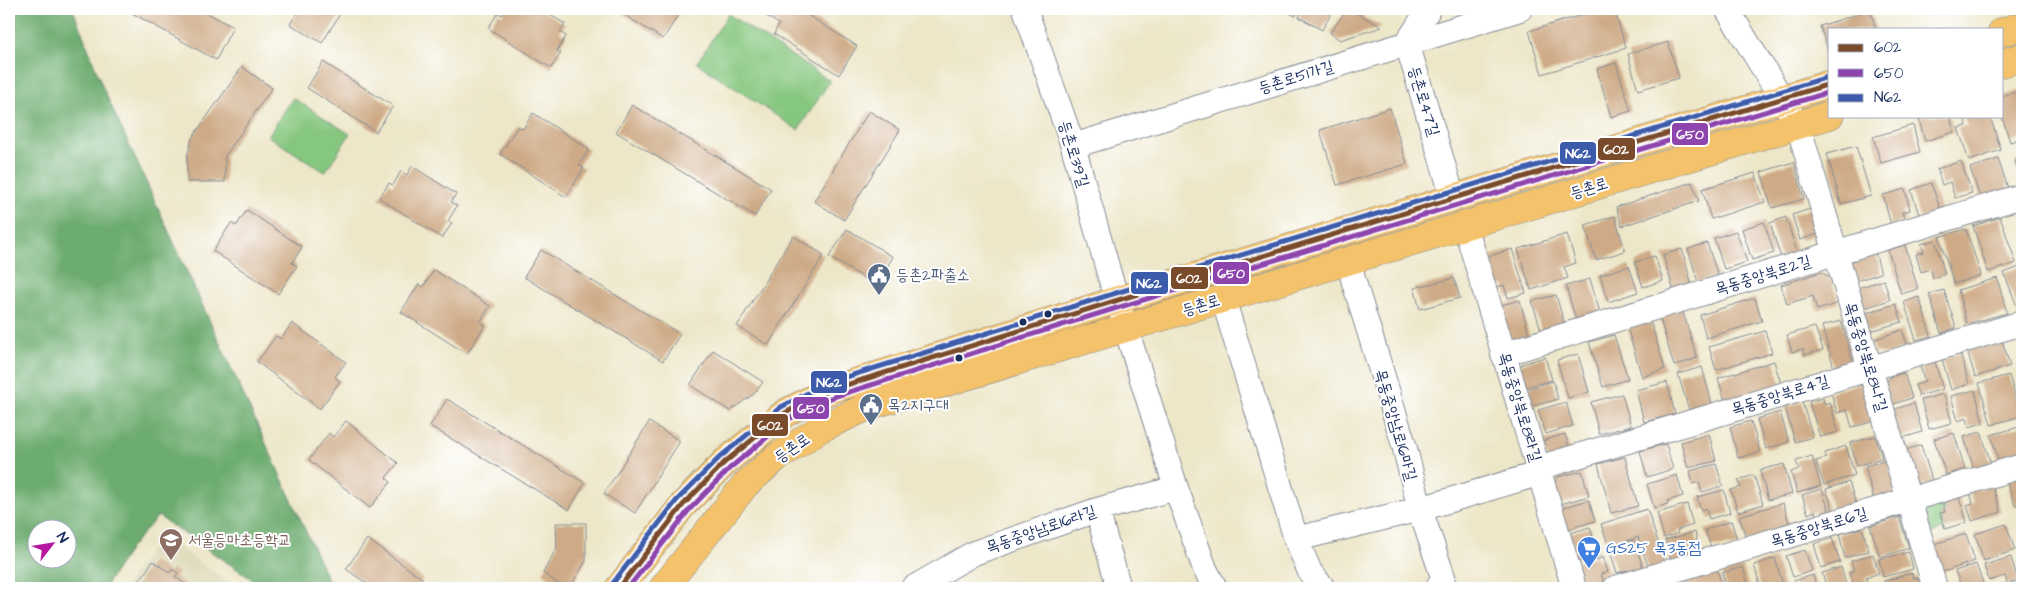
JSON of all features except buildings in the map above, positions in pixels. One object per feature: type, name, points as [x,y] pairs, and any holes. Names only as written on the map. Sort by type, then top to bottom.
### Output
[{"type":"main road","points":[[2004,31],[2022,26]]},
{"type":"main road","points":[[2004,62],[2022,57]]},
{"type":"main road","name":"등촌로","points":[[619,588],[683,505],[724,462],[785,413],[830,390],[1118,300],[1828,85]]},
{"type":"main road","name":"등촌로","points":[[670,586],[746,484],[776,458],[821,428],[871,405],[1828,116]]},
{"type":"street","name":"등촌로39길","points":[[1025,9],[1073,146],[1126,329]]},
{"type":"street","name":"등촌로47길","points":[[1426,9],[1427,12],[1407,43],[1453,198]]},
{"type":"street","name":"등촌로51가길","points":[[1073,146],[1520,9]]},
{"type":"street","points":[[1727,9],[1781,99]]},
{"type":"street","name":"목동중앙북로8나길","points":[[1781,99],[1798,125],[1935,588]]},
{"type":"street","name":"목동중앙북로2길","points":[[1503,354],[2022,196]]},
{"type":"street","name":"목동중앙북로8라길","points":[[1465,226],[1574,588]]},
{"type":"street","name":"목동중앙남로16마길","points":[[1350,260],[1353,279],[1404,445],[1420,509],[1443,577],[1438,588]]},
{"type":"street","points":[[1223,298],[1296,539],[1310,572],[1323,588]]},
{"type":"street","name":"목동중앙북로4길","points":[[1296,539],[1420,509],[1539,470],[2022,324]]},
{"type":"street","points":[[1126,329],[1176,488],[1205,569],[1215,588]]},
{"type":"street","name":"목동중앙북로6길","points":[[1615,588],[2022,466]]},
{"type":"street","name":"목동중앙남로16라길","points":[[913,588],[974,552],[1097,510],[1176,488]]},
{"type":"street","points":[[1097,510],[1119,588]]},
{"type":"shaded area","name":"서울등마초등학교","points":[[162,535],[236,588],[123,588]]},
{"type":"green space","points":[[9,9],[73,9],[104,90],[332,588],[265,588],[158,516],[131,547],[104,588],[9,588]]},
{"type":"green space","points":[[728,14],[830,81],[798,130],[697,63]]},
{"type":"green space","points":[[293,98],[350,134],[325,172],[268,136]]},
{"type":"green space","points":[[1942,500],[1945,512],[1940,514],[1945,529],[1929,534],[1923,512],[1932,503]]},
{"type":"transit line","name":"N62","points":[[613,583],[677,500],[720,457],[781,407],[827,383],[1116,293],[1828,77]]},
{"type":"transit line","name":"602","points":[[619,588],[683,505],[725,462],[785,413],[830,390],[1118,300],[1828,85]]},
{"type":"transit line","name":"650","points":[[628,588],[689,510],[730,468],[789,419],[833,397],[1120,307],[1828,93]]},
{"type":"place","name":"등촌2파출소","points":[[879,296]]},
{"type":"place","name":"목2지구대","points":[[871,426]]},
{"type":"place","name":"서울등마초등학교","points":[[171,561]]},
{"type":"place","name":"GS25 목3동점","points":[[1589,569]]}]
